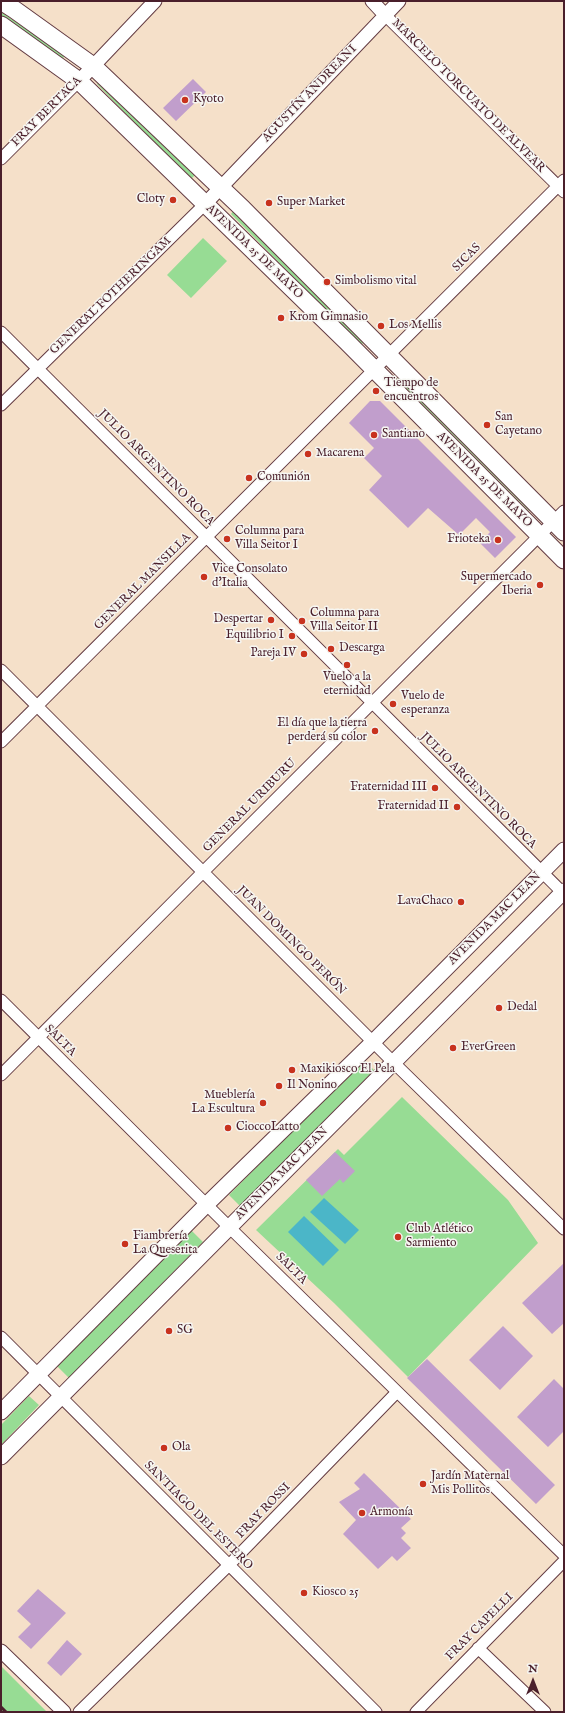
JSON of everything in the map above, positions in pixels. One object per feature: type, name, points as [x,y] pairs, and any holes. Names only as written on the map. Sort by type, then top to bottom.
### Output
[{"type":"main road","name":"AVENIDA 25 DE MAYO","points":[[1,1],[93,66],[221,187],[388,355],[560,522]]},
{"type":"main road","name":"AVENIDA 25 DE MAYO","points":[[1,25],[79,81],[564,560]]},
{"type":"main road","name":"AVENIDA MAC LEAN","points":[[1,1412],[207,1204],[373,1042],[564,850]]},
{"type":"main road","name":"AVENIDA MAC LEAN","points":[[1,1457],[60,1396],[564,893]]},
{"type":"street","name":"FRAY BERTACA","points":[[1,159],[79,81],[155,1]]},
{"type":"street","name":"MARCELO TORCUATO DE ALVEAR","points":[[372,1],[562,186]]},
{"type":"street","name":"AGUSTÍN ANDREANI","points":[[221,187],[399,1]]},
{"type":"street","name":"SICAS","points":[[388,355],[562,186]]},
{"type":"street","name":"GENERAL FOTHERINGAM","points":[[1,405],[221,187]]},
{"type":"street","name":"JULIO ARGENTINO ROCA","points":[[1,332],[564,893]]},
{"type":"street","name":"GENERAL MANSILLA","points":[[1,742],[388,355]]},
{"type":"street","name":"GENERAL URIBURU","points":[[1,1075],[202,872],[540,536],[560,522]]},
{"type":"street","name":"JUAN DOMINGO PERÓN","points":[[1,670],[394,1063],[562,1225]]},
{"type":"street","name":"SALTA","points":[[1,1000],[229,1227],[564,1555]]},
{"type":"street","name":"SANTIAGO DEL ESTERO","points":[[1,1337],[376,1712]]},
{"type":"street","name":"FRAY ROSSI","points":[[78,1712],[229,1565],[397,1392]]},
{"type":"street","name":"FRAY CAPELLI","points":[[416,1712],[564,1561]]},
{"type":"street","points":[[478,1648],[545,1712]]},
{"type":"street","points":[[1,1651],[64,1712]]},
{"type":"green space","points":[[1,12],[65,55],[62,60],[1,20]]},
{"type":"green space","points":[[101,79],[195,175],[190,180],[97,84]]},
{"type":"green space","points":[[234,210],[364,342],[361,345],[231,214]]},
{"type":"green space","points":[[203,238],[227,261],[191,298],[167,275]]},
{"type":"green space","points":[[400,376],[532,508],[529,511],[397,379]]},
{"type":"green space","points":[[363,1059],[375,1071],[241,1207],[229,1195]]},
{"type":"green space","name":"Club Atlético Sarmiento","points":[[402,1097],[508,1200],[538,1243],[408,1377],[334,1303],[256,1230],[338,1149],[344,1155]]},
{"type":"green space","points":[[191,1230],[203,1242],[69,1378],[57,1366]]},
{"type":"green space","points":[[29,1396],[39,1405],[1,1445],[1,1425]]},
{"type":"green space","points":[[1,1666],[47,1712],[1,1712]]},
{"type":"water","points":[[324,1198],[359,1230],[345,1244],[310,1212]]},
{"type":"water","points":[[304,1216],[339,1250],[323,1266],[288,1232]]},
{"type":"building","name":"Kyoto","points":[[193,79],[206,92],[176,121],[163,108]]},
{"type":"building","points":[[370,401],[380,401],[516,537],[495,558],[480,543],[490,532],[476,518],[459,535],[428,508],[408,528],[369,490],[382,476],[364,458],[374,448],[349,423]]},
{"type":"building","points":[[335,1152],[355,1171],[343,1183],[340,1179],[322,1196],[306,1180]]},
{"type":"building","points":[[564,1263],[564,1323],[552,1334],[522,1303]]},
{"type":"building","points":[[503,1326],[533,1356],[500,1390],[469,1360]]},
{"type":"building","points":[[427,1359],[555,1485],[536,1504],[407,1378]]},
{"type":"building","points":[[554,1379],[564,1389],[564,1431],[548,1447],[517,1417]]},
{"type":"building","points":[[364,1473],[411,1519],[401,1528],[406,1533],[401,1538],[411,1548],[397,1561],[392,1556],[378,1569],[343,1534],[356,1520],[339,1502],[360,1489],[354,1483]]},
{"type":"building","points":[[38,1589],[66,1613],[31,1649],[18,1637],[31,1624],[17,1611]]},
{"type":"building","points":[[67,1640],[82,1654],[61,1676],[47,1663]]},
{"type":"railway","points":[[1,1707],[6,1712]]},
{"type":"place","name":"Kyoto","points":[[185,100]]},
{"type":"place","name":"Cloty","points":[[173,200]]},
{"type":"place","name":"Super Market","points":[[269,203]]},
{"type":"place","name":"Simbolismo vital","points":[[327,282]]},
{"type":"place","name":"Krom Gimnasio","points":[[281,318]]},
{"type":"place","name":"Los Mellis","points":[[381,326]]},
{"type":"place","name":"Tiempo de encuentros","points":[[376,391]]},
{"type":"place","name":"San Cayetano","points":[[487,425]]},
{"type":"place","name":"Santiano","points":[[374,435]]},
{"type":"place","name":"Macarena","points":[[308,454]]},
{"type":"place","name":"Comunión","points":[[249,478]]},
{"type":"place","name":"Columna para Villa Seitor I","points":[[227,539]]},
{"type":"place","name":"Frioteka","points":[[498,540]]},
{"type":"place","name":"Vice Consolato d'Italia","points":[[204,577]]},
{"type":"place","name":"Supermercado Iberia","points":[[540,585]]},
{"type":"place","name":"Despertar","points":[[271,620]]},
{"type":"place","name":"Columna para Villa Seitor II","points":[[302,621]]},
{"type":"place","name":"Equilibrio I","points":[[292,636]]},
{"type":"place","name":"Descarga","points":[[331,649]]},
{"type":"place","name":"Pareja IV","points":[[304,654]]},
{"type":"place","name":"Vuelo a la eternidad","points":[[347,665]]},
{"type":"place","name":"Vuelo de esperanza","points":[[393,704]]},
{"type":"place","name":"El día que la tierra perderá su color","points":[[375,731]]},
{"type":"place","name":"Fraternidad III","points":[[435,788]]},
{"type":"place","name":"Fraternidad II","points":[[457,807]]},
{"type":"place","name":"LavaChaco","points":[[461,902]]},
{"type":"place","name":"Dedal","points":[[499,1008]]},
{"type":"place","name":"EverGreen","points":[[453,1048]]},
{"type":"place","name":"Maxikiosco El Pela","points":[[292,1070]]},
{"type":"place","name":"Il Nonino","points":[[279,1086]]},
{"type":"place","name":"Mueblería La Escultura","points":[[263,1103]]},
{"type":"place","name":"CioccoLatto","points":[[228,1128]]},
{"type":"place","name":"Club Atlético Sarmiento","points":[[398,1237]]},
{"type":"place","name":"Fiambrería La Queserita","points":[[125,1244]]},
{"type":"place","name":"SG","points":[[169,1331]]},
{"type":"place","name":"Ola","points":[[164,1448]]},
{"type":"place","name":"Jardín Maternal Mis Pollitos","points":[[423,1484]]},
{"type":"place","name":"Armonía","points":[[362,1513]]},
{"type":"place","name":"Kiosco 25","points":[[304,1593]]}]
